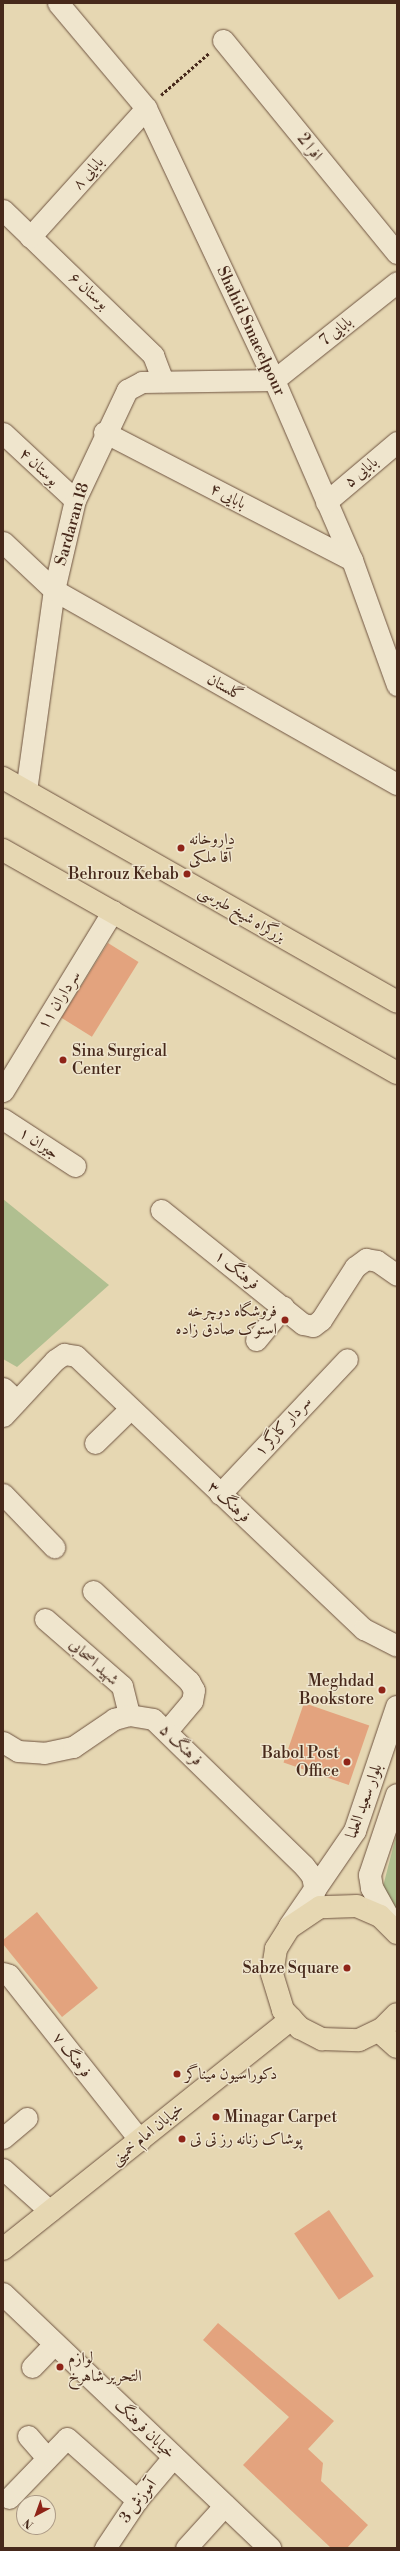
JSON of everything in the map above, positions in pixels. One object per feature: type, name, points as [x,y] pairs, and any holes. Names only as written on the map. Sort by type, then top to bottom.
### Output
[{"type":"main road","name":"بزرگراه شیخ طبرسی","points":[[3,778],[397,1002]]},
{"type":"main road","points":[[3,850],[397,1072]]},
{"type":"main road","name":"بلوار سعید العلما","points":[[289,1928],[355,1831],[397,1707]]},
{"type":"main road","name":"بلوار سعید العلما","points":[[397,1795],[370,1875],[372,1888],[397,1932]]},
{"type":"main road","points":[[397,1932],[369,1910],[345,1904],[320,1907],[289,1928],[276,1949],[272,1974],[277,1998],[291,2020],[310,2035],[334,2042],[359,2040],[379,2031],[397,2014]]},
{"type":"main road","name":"خیابان امام خمینی","points":[[3,2249],[291,2020]]},
{"type":"main road","points":[[379,2031],[397,2047]]},
{"type":"main road","name":"خیابان فرهنگ","points":[[3,2294],[270,2548]]},
{"type":"street","name":"Shahid Smaeelpour","points":[[65,6],[146,108],[274,380],[352,560],[397,685]]},
{"type":"street","name":"افرا 2","points":[[223,40],[397,253]]},
{"type":"street","name":"بابایی ۸","points":[[30,237],[146,108]]},
{"type":"street","name":"بوستان ۶","points":[[3,210],[153,355],[164,381]]},
{"type":"street","name":"بابایی 7","points":[[274,380],[397,282]]},
{"type":"street","name":"Sardaran 18","points":[[26,791],[54,590],[75,500],[104,432],[127,390],[142,382],[274,380]]},
{"type":"street","name":"بابایی ۴","points":[[104,432],[352,560]]},
{"type":"street","name":"بوستان ۴","points":[[3,433],[75,500]]},
{"type":"street","name":"بابایی ۵","points":[[326,502],[397,442]]},
{"type":"street","name":"گلستان","points":[[3,542],[54,590],[397,784]]},
{"type":"street","name":"سرداران ۱۱","points":[[4,1089],[113,911]]},
{"type":"street","name":"جیران ۱","points":[[3,1119],[76,1166]]},
{"type":"street","name":"فرهنگ ۱","points":[[161,1210],[303,1324],[313,1326],[355,1267],[366,1259],[377,1261],[397,1275]]},
{"type":"street","points":[[256,1340],[283,1307]]},
{"type":"street","name":"فرهنگ ۳","points":[[10,1394],[64,1354],[76,1356],[130,1409],[364,1629],[397,1646]]},
{"type":"street","name":"سردار کارگر ۱","points":[[220,1494],[347,1359]]},
{"type":"street","points":[[3,1416],[10,1394]]},
{"type":"street","points":[[95,1443],[130,1409]]},
{"type":"street","points":[[3,1494],[54,1547]]},
{"type":"street","points":[[93,1591],[189,1681],[194,1690],[192,1701],[168,1730]]},
{"type":"street","name":"شهید اصحابی","points":[[45,1619],[122,1686],[129,1715]]},
{"type":"street","points":[[3,1742],[18,1751],[44,1754],[73,1747],[95,1729],[129,1715]]},
{"type":"street","name":"فرهنگ ۵","points":[[129,1715],[153,1719],[168,1730],[308,1871],[315,1891]]},
{"type":"street","name":"فرهنگ ۷","points":[[3,1973],[9,1975],[140,2140]]},
{"type":"street","points":[[3,2138],[27,2118]]},
{"type":"street","points":[[3,2169],[50,2211]]},
{"type":"street","points":[[32,2367],[55,2343]]},
{"type":"street","points":[[28,2436],[47,2458]]},
{"type":"street","points":[[9,2498],[67,2438],[138,2500]]},
{"type":"street","name":"آموزش 3","points":[[105,2548],[138,2500],[174,2456]]},
{"type":"street","points":[[186,2548],[226,2505]]},
{"type":"path","points":[[146,108],[223,40]]},
{"type":"green space","points":[[3,1199],[109,1285],[17,1367],[3,1359]]},
{"type":"green space","points":[[397,1832],[397,1938],[378,1906]]},
{"type":"building","points":[[108,943],[139,962],[92,1037],[61,1018]]},
{"type":"building","points":[[304,1703],[369,1725],[349,1785],[283,1763]]},
{"type":"building","points":[[37,1912],[98,1988],[62,2017],[3,1944],[3,1940]]},
{"type":"building","points":[[329,2210],[374,2276],[339,2300],[294,2233]]},
{"type":"building","points":[[218,2323],[334,2421],[308,2449],[323,2463],[321,2481],[368,2525],[347,2548],[331,2548],[243,2465],[289,2417],[203,2340]]},
{"type":"place","name":"داروخانه آقا ملکی","points":[[181,848]]},
{"type":"place","name":"Behrouz Kebab","points":[[187,874]]},
{"type":"place","name":"Sina Surgical Center","points":[[63,1060]]},
{"type":"place","name":"فروشگاه دوچرخه استوک صادق زاده","points":[[285,1320]]},
{"type":"place","name":"Meghdad Bookstore","points":[[382,1690]]},
{"type":"place","name":"Babol Post Office","points":[[347,1762]]},
{"type":"place","name":"Sabze Square","points":[[347,1968]]},
{"type":"place","name":"دکوراسیون میناگر","points":[[177,2074]]},
{"type":"place","name":"Minagar Carpet","points":[[216,2117]]},
{"type":"place","name":"پوشاک زنانه رز تی تی","points":[[182,2139]]},
{"type":"place","name":"لوازم التحریر شاهرخ","points":[[60,2367]]}]
